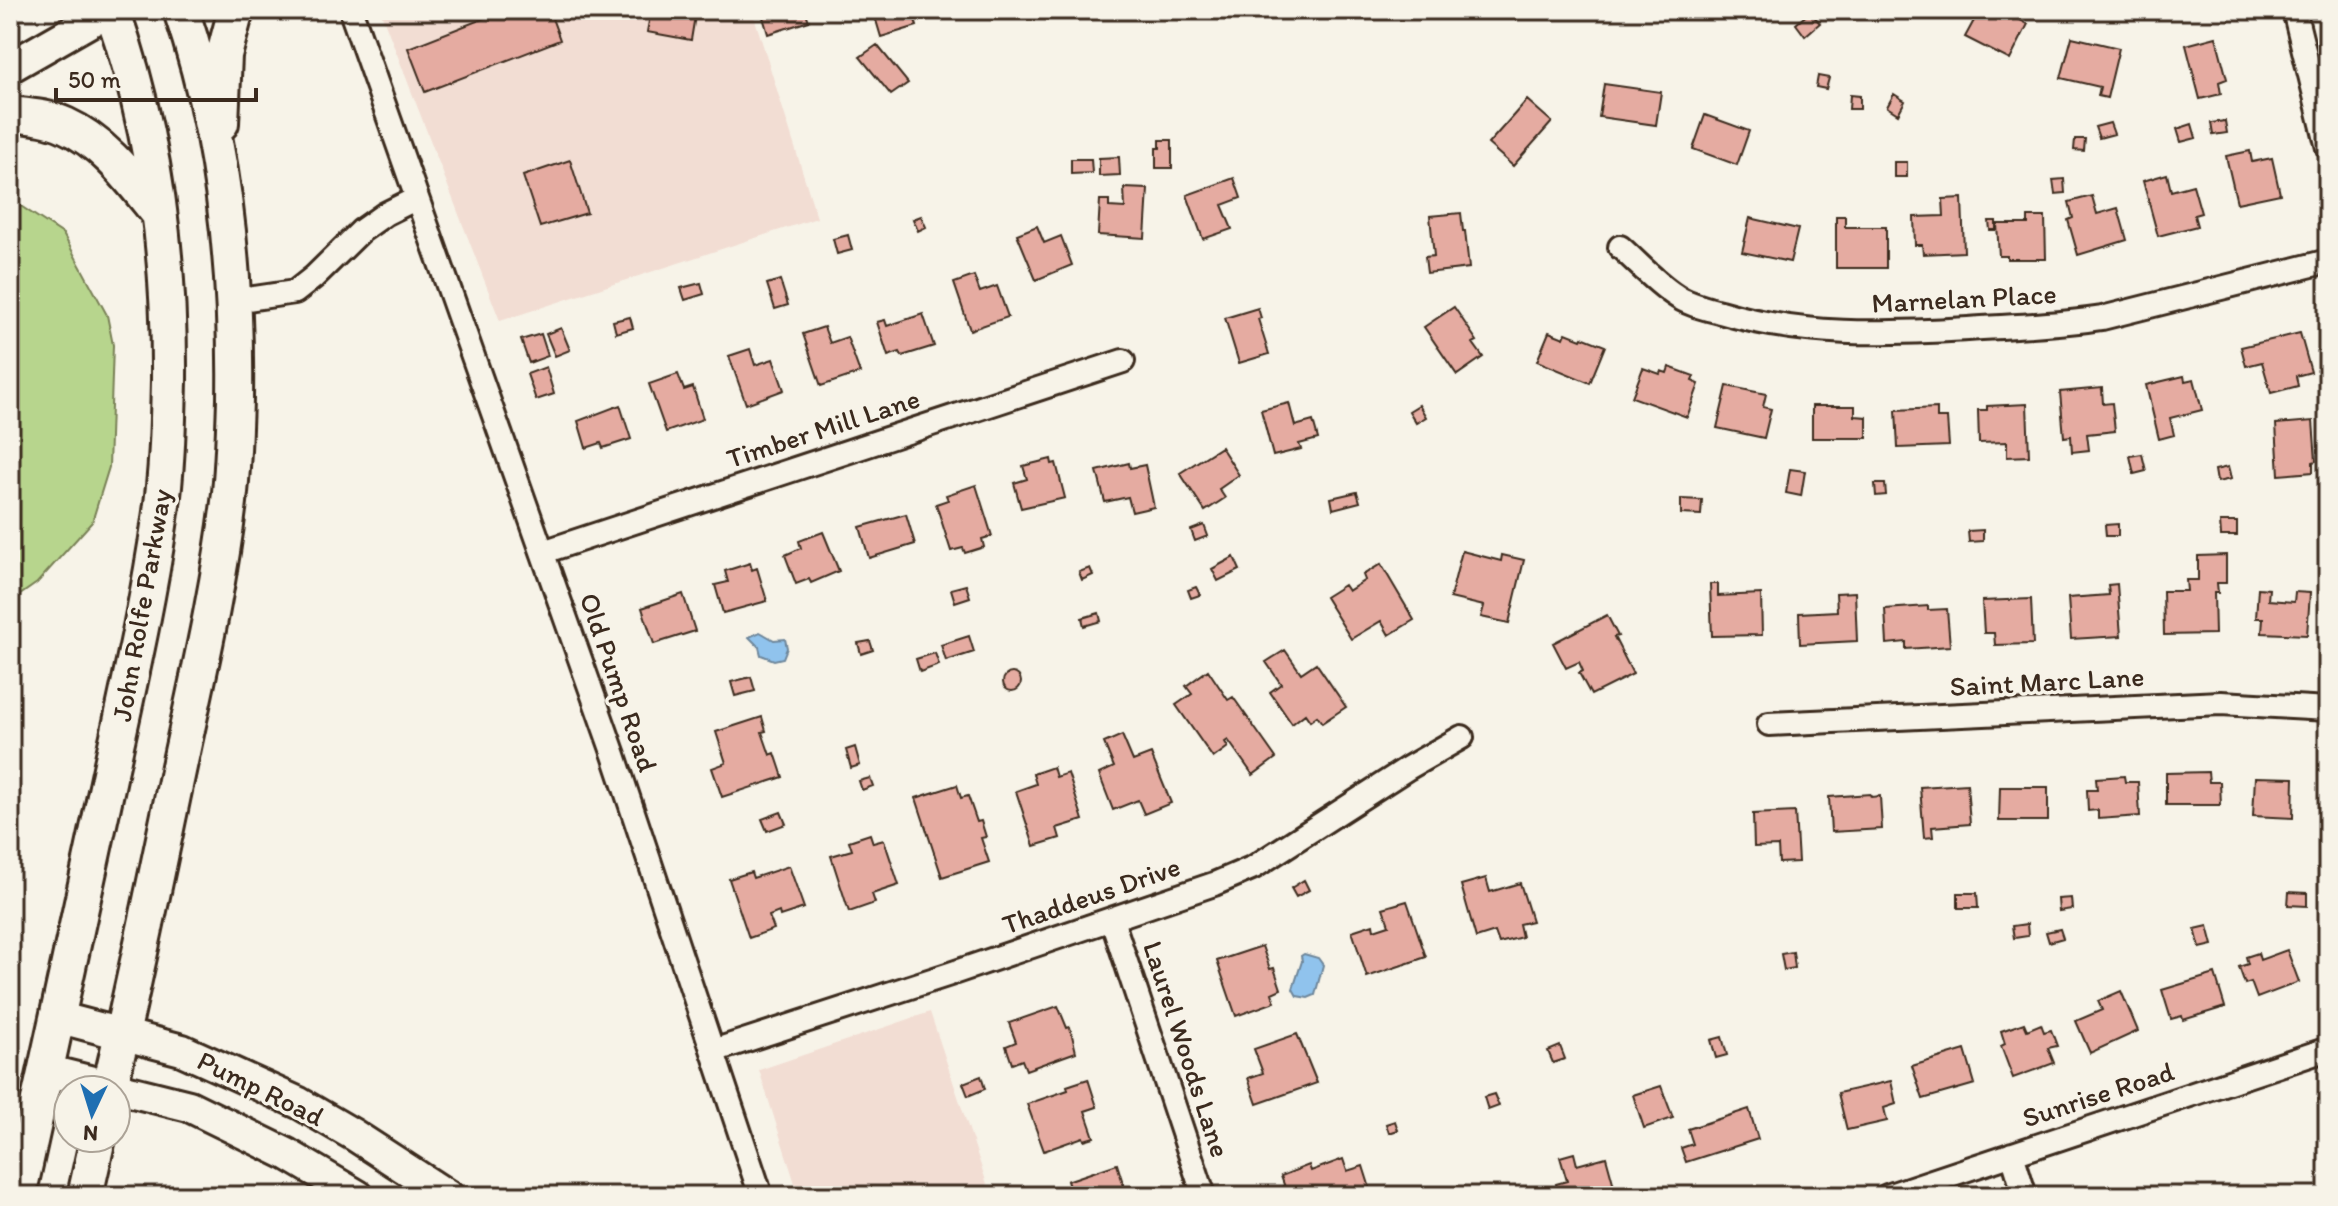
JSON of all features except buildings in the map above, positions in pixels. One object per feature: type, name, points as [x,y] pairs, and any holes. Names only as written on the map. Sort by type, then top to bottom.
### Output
[{"type":"main road","points":[[10,67],[111,10]]},
{"type":"main road","name":"John Rolfe Parkway","points":[[18,1196],[132,672],[160,518],[166,459],[168,281],[161,217],[129,58],[111,10]]},
{"type":"main road","points":[[113,1074],[200,663],[223,542],[234,451],[234,301],[219,167],[181,10]]},
{"type":"main road","points":[[219,167],[224,55],[236,10]]},
{"type":"main road","points":[[10,114],[64,124],[83,135],[124,170],[161,217]]},
{"type":"main road","name":"Pump Road","points":[[57,1017],[182,1050],[299,1103],[448,1196]]},
{"type":"main road","name":"Pump Road","points":[[45,1070],[59,1074]]},
{"type":"main road","name":"Pump Road","points":[[132,1093],[189,1106],[287,1154],[358,1196]]},
{"type":"main road","points":[[85,1196],[94,1154]]},
{"type":"street","points":[[2294,10],[2328,148]]},
{"type":"street","name":"Old Pump Road","points":[[353,17],[543,552],[758,1187]]},
{"type":"street","points":[[234,301],[295,292],[361,231],[385,214],[417,198]]},
{"type":"street","name":"Marnelan Place","points":[[1620,247],[1676,296],[1700,306],[1782,327],[1885,334],[2102,318],[2328,261]]},
{"type":"street","name":"Timber Mill Lane","points":[[543,552],[1123,361]]},
{"type":"street","name":"Saint Marc Lane","points":[[1769,724],[2221,703],[2328,709]]},
{"type":"street","name":"Thaddeus Drive","points":[[713,1051],[1214,884],[1254,867],[1462,737]]},
{"type":"street","name":"Laurel Woods Lane","points":[[1112,920],[1204,1196]]},
{"type":"street","name":"Sunrise Road","points":[[1887,1196],[2328,1049]]},
{"type":"street","points":[[2012,1154],[2025,1196]]},
{"type":"shaded area","points":[[380,10],[752,10],[817,218],[500,321]]},
{"type":"shaded area","points":[[930,1012],[991,1196],[799,1196],[759,1070]]},
{"type":"green space","points":[[10,199],[63,234],[107,315],[113,345],[109,467],[92,522],[37,583],[10,602]]},
{"type":"water","points":[[760,632],[774,640],[785,639],[787,648],[783,658],[774,660],[761,655],[759,647],[749,637]]},
{"type":"water","points":[[1304,954],[1318,958],[1323,965],[1315,995],[1308,998],[1297,996],[1293,989]]}]
